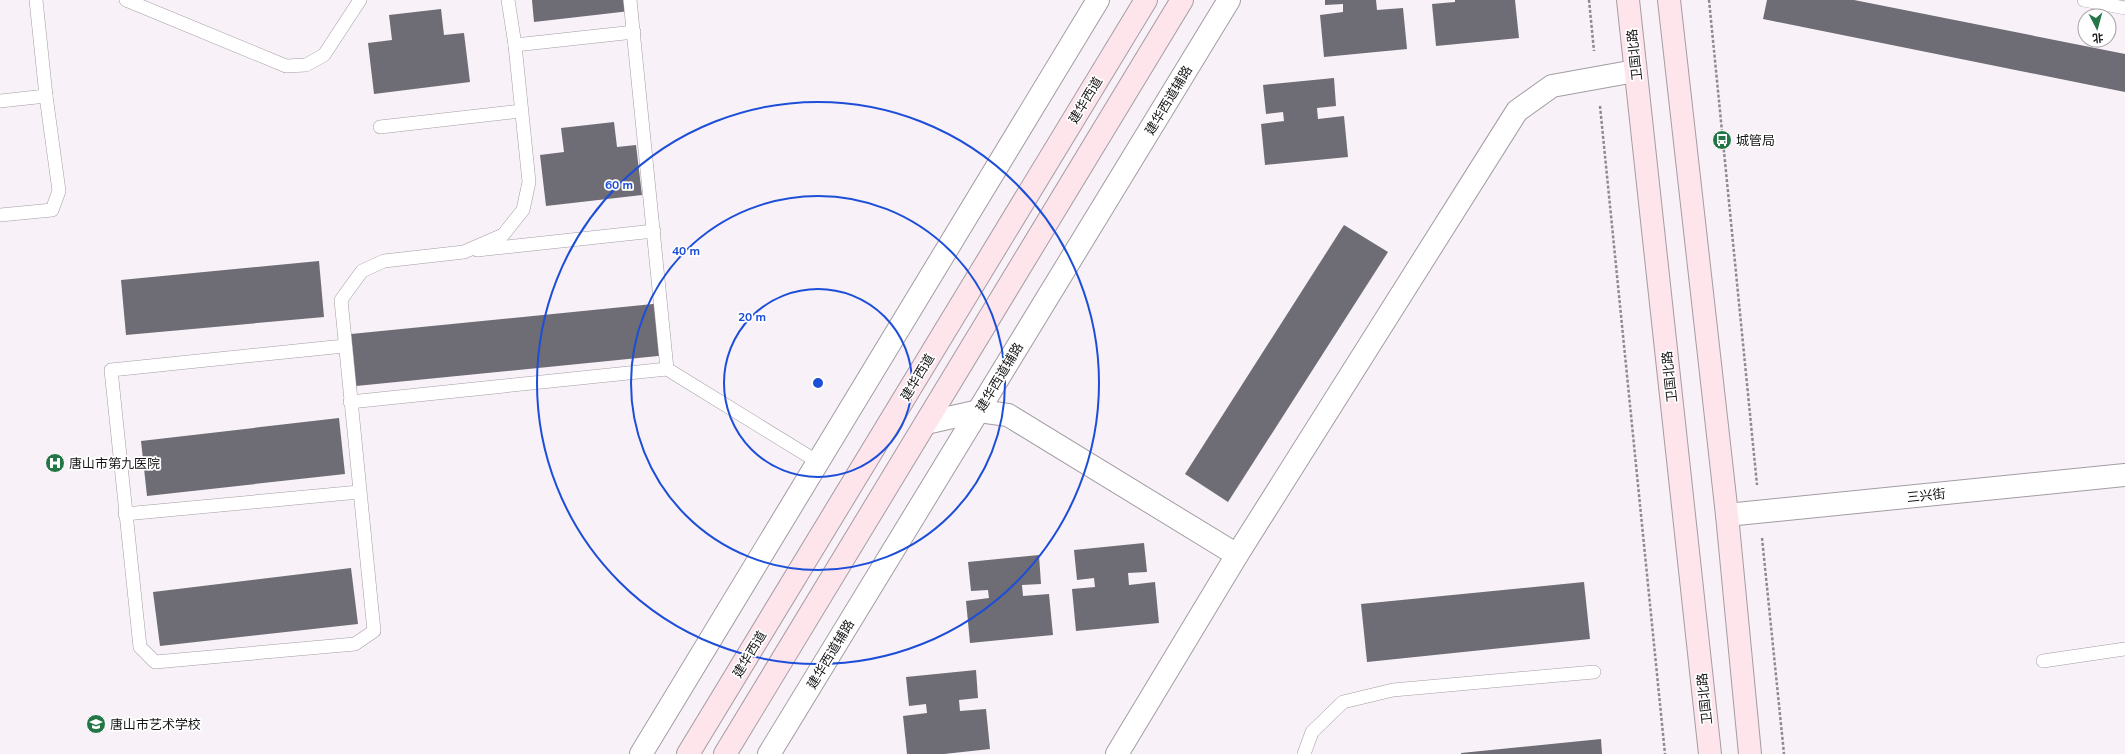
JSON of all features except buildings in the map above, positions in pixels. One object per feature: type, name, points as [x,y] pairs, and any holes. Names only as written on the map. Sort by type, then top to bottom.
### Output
[{"type":"main road","name":"建华西道","points":[[688,754],[1146,0]]},
{"type":"main road","points":[[725,754],[1182,0]]},
{"type":"main road","name":"卫国北路","points":[[1628,0],[1710,754]]},
{"type":"main road","points":[[1669,0],[1727,515],[1750,754]]},
{"type":"street","points":[[641,754],[1098,0]]},
{"type":"street","name":"建华西道辅路","points":[[769,754],[1229,0]]},
{"type":"street","points":[[1116,754],[1237,555],[1517,111],[1552,86],[1635,71]]},
{"type":"street","points":[[926,423],[979,411],[1008,414],[1237,555]]},
{"type":"street","name":"三兴街","points":[[1727,515],[2125,475]]},
{"type":"lane","points":[[0,215],[52,210],[59,191],[46,96],[36,0]]},
{"type":"lane","points":[[126,0],[286,66],[306,65],[324,55],[360,0]]},
{"type":"lane","points":[[464,252],[503,235],[523,210],[529,182],[515,45],[508,0]]},
{"type":"lane","points":[[630,0],[668,369]]},
{"type":"lane","points":[[2084,0],[2125,8]]},
{"type":"lane","points":[[515,45],[634,32]]},
{"type":"lane","points":[[0,101],[46,96]]},
{"type":"lane","points":[[380,127],[522,111]]},
{"type":"lane","points":[[344,346],[111,370],[140,647],[155,662],[355,644],[374,631],[344,346],[341,300],[362,271],[384,261],[654,231]]},
{"type":"lane","points":[[350,402],[668,369],[818,462]]},
{"type":"lane","points":[[125,514],[359,492]]},
{"type":"lane","points":[[2043,661],[2125,649]]},
{"type":"lane","points":[[1304,754],[1312,732],[1344,702],[1393,690],[1594,672]]},
{"type":"path","points":[[1589,0],[1666,754]]},
{"type":"path","points":[[1709,0],[1784,754]]},
{"type":"place","name":"城管局","points":[[1722,140]]},
{"type":"place","name":"唐山市第九医院","points":[[55,463]]},
{"type":"place","name":"唐山市艺术学校","points":[[96,724]]}]
